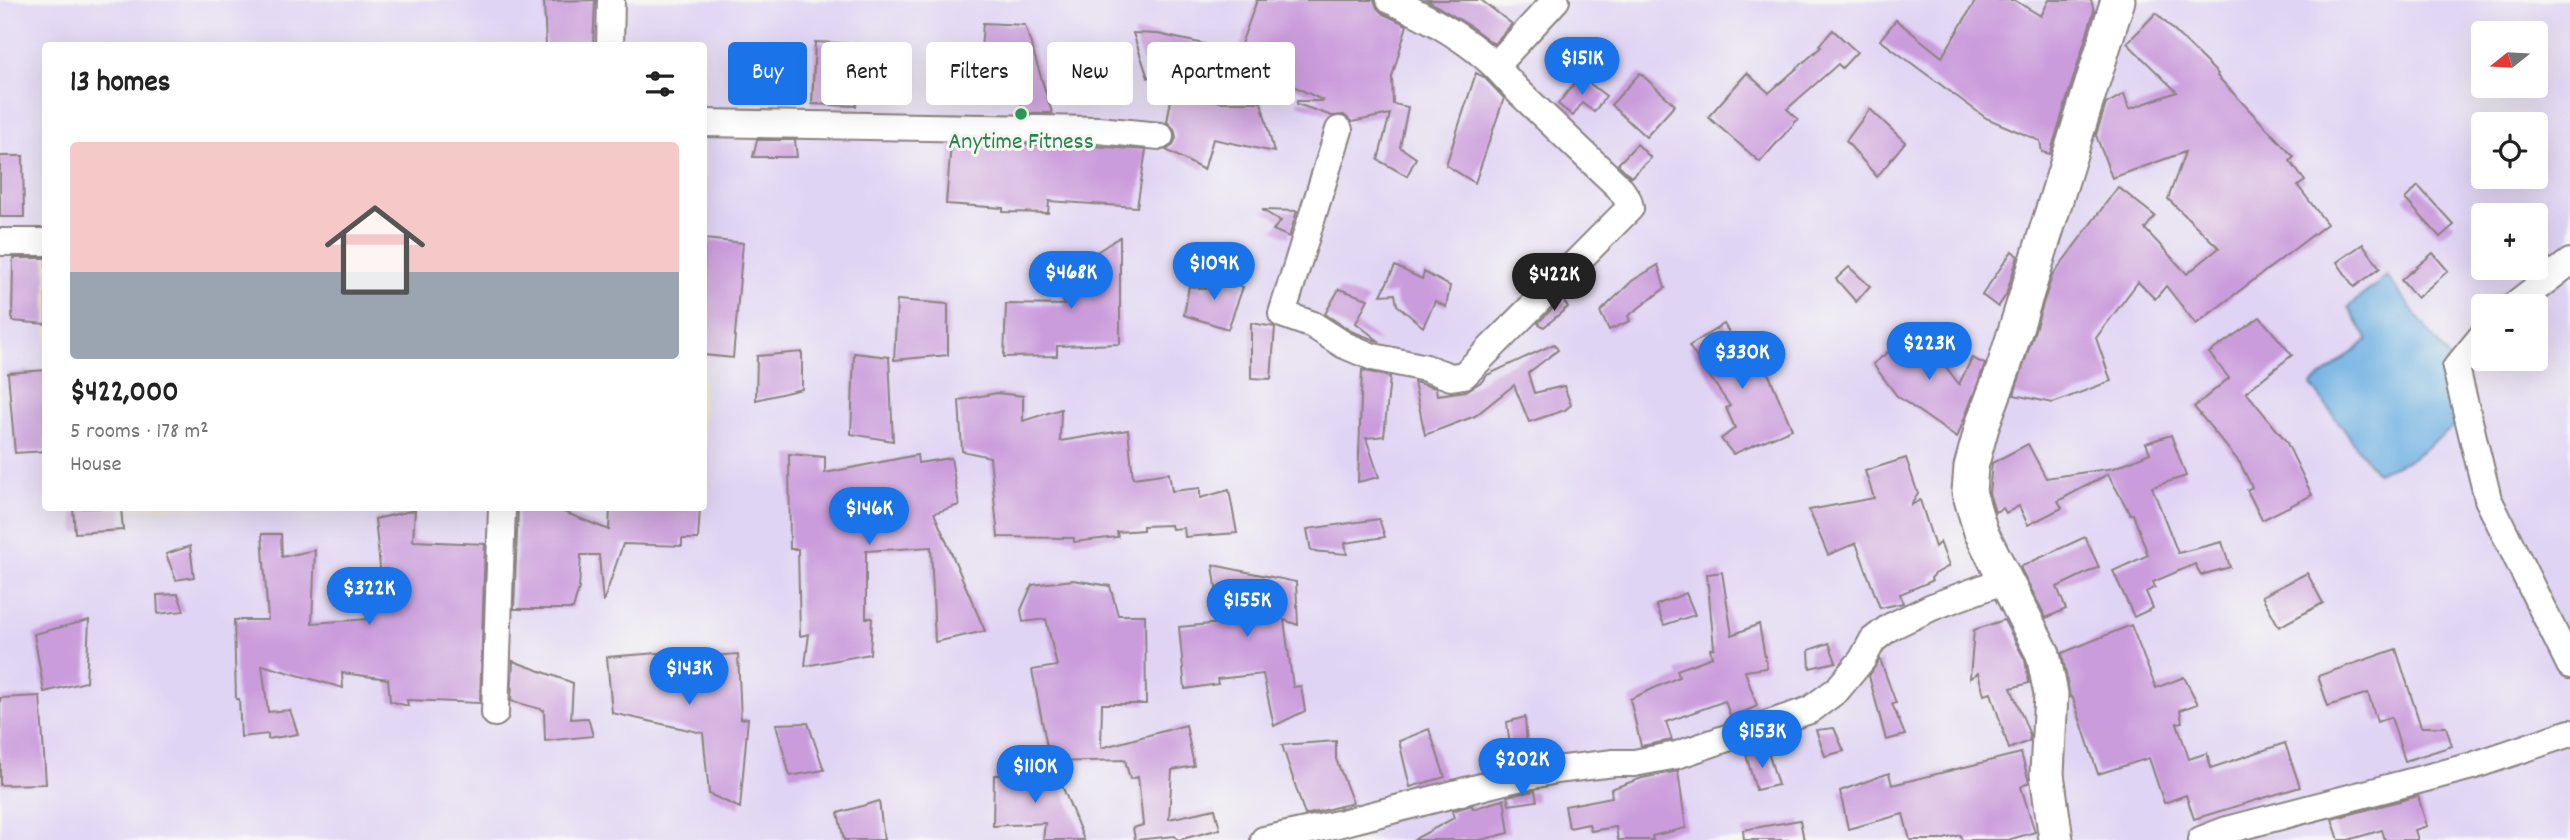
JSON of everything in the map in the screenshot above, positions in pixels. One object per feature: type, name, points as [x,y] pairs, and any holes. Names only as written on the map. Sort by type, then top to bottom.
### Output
[{"type":"street","points":[[610,42],[611,0]]},
{"type":"street","points":[[1339,130],[1282,314],[1313,325],[1344,345],[1373,357],[1426,368],[1451,377],[1464,375],[1630,208],[1619,187],[1479,50],[1390,0]]},
{"type":"street","points":[[1494,66],[1556,0]]},
{"type":"street","points":[[2056,840],[2047,774],[2051,694],[2043,654],[1981,532],[1969,492],[1971,467],[1983,423],[2003,370],[2118,0]]},
{"type":"street","points":[[707,123],[1098,130],[1160,135]]},
{"type":"street","points":[[0,242],[42,242]]},
{"type":"street","points":[[2529,294],[2570,262]]},
{"type":"street","points":[[2471,350],[2456,368],[2488,499],[2570,665]]},
{"type":"street","points":[[495,713],[502,511]]},
{"type":"street","points":[[1264,840],[1543,772],[1614,762],[1634,763],[1677,755],[1810,710],[1837,690],[1862,660],[1872,640],[1890,627],[1932,607],[2005,580]]},
{"type":"street","points":[[2201,840],[2227,830],[2472,765],[2570,733]]},
{"type":"shaded area","points":[[0,0],[2570,0],[2570,840],[0,840]]},
{"type":"water","points":[[2387,276],[2450,360],[2461,422],[2409,460],[2376,473],[2311,385],[2368,340],[2348,307]]},
{"type":"building","points":[[595,0],[593,42],[546,42],[544,1]]},
{"type":"building","points":[[1257,0],[1374,0],[1383,14],[1407,25],[1392,77],[1393,104],[1408,107],[1400,147],[1416,158],[1407,176],[1378,160],[1390,114],[1352,122],[1344,115],[1332,116],[1297,104],[1297,101],[1324,101],[1295,87],[1295,42],[1242,42]]},
{"type":"building","points":[[1427,0],[1481,0],[1512,24],[1494,44]]},
{"type":"building","points":[[1976,0],[2014,0],[2041,16],[2049,0],[2091,0],[2094,11],[2050,154],[2042,152],[2040,141],[1986,118],[1880,40],[1896,20],[1942,57]]},
{"type":"building","points":[[2156,13],[2218,74],[2294,157],[2290,161],[2305,181],[2298,186],[2327,224],[2196,324],[2166,286],[2155,299],[2138,282],[2096,338],[2111,381],[2053,403],[2014,395],[2052,276],[2118,187],[2155,216],[2145,229],[2187,274],[2219,248],[2168,199],[2185,152],[2112,178],[2096,135],[2106,104],[2124,94],[2129,109],[2177,92],[2127,43]]},
{"type":"building","points":[[983,23],[1025,25],[1030,42],[982,42]]},
{"type":"building","points":[[1833,30],[1857,52],[1842,68],[1838,64],[1787,109],[1798,119],[1760,162],[1708,117],[1747,73],[1769,93],[1821,47],[1819,45]]},
{"type":"building","points":[[1133,33],[1158,34],[1195,42],[1147,42],[1147,75]]},
{"type":"building","points":[[815,42],[821,42],[821,104],[812,104]]},
{"type":"building","points":[[1033,51],[1047,105],[1050,105],[1052,113],[1021,113],[1021,105],[1033,105]]},
{"type":"building","points":[[1476,73],[1484,77],[1504,98],[1475,183],[1446,165]]},
{"type":"building","points":[[1640,73],[1675,105],[1646,137],[1611,105]]},
{"type":"building","points":[[1580,76],[1606,96],[1594,112],[1582,103],[1573,116],[1558,104]]},
{"type":"building","points":[[1170,105],[1262,105],[1274,152],[1213,139],[1204,170],[1166,150],[1176,138],[1174,129],[1167,122]]},
{"type":"building","points":[[1870,109],[1905,142],[1877,177],[1846,141]]},
{"type":"building","points":[[757,140],[795,140],[797,157],[753,157]]},
{"type":"building","points":[[951,143],[1094,146],[1146,150],[1137,207],[1049,201],[1048,213],[1003,212],[1003,208],[946,204]]},
{"type":"building","points":[[1637,144],[1651,158],[1631,177],[1618,164]]},
{"type":"building","points":[[0,156],[23,156],[24,217],[0,217]]},
{"type":"building","points":[[2418,186],[2454,225],[2440,237],[2405,199]]},
{"type":"building","points":[[1262,210],[1297,211],[1289,237],[1273,230],[1281,221]]},
{"type":"building","points":[[1120,237],[1120,344],[1057,346],[1057,356],[1004,357],[1006,304],[1064,305],[1061,275]]},
{"type":"building","points":[[707,239],[743,243],[733,358],[707,355]]},
{"type":"building","points":[[2363,244],[2380,268],[2354,287],[2337,262]]},
{"type":"building","points":[[2012,251],[2018,256],[2006,295],[1998,307],[1982,295]]},
{"type":"building","points":[[2433,253],[2448,271],[2417,298],[2401,280]]},
{"type":"building","points":[[13,258],[42,258],[42,324],[12,321]]},
{"type":"building","points":[[1658,265],[1665,288],[1628,316],[1630,321],[1609,330],[1600,312],[1632,281]]},
{"type":"building","points":[[1395,266],[1422,279],[1424,272],[1450,286],[1446,307],[1435,301],[1423,327],[1397,305],[1395,294],[1381,295]]},
{"type":"building","points":[[1849,267],[1870,286],[1856,302],[1836,279]]},
{"type":"building","points":[[1220,275],[1243,287],[1228,329],[1184,315],[1189,286],[1206,289]]},
{"type":"building","points":[[1339,289],[1368,299],[1356,323],[1380,342],[1351,331],[1325,314]]},
{"type":"building","points":[[1562,299],[1568,307],[1544,327],[1538,323]]},
{"type":"building","points":[[897,300],[948,304],[948,355],[894,360]]},
{"type":"building","points":[[2260,317],[2292,355],[2246,392],[2286,441],[2312,495],[2262,520],[2247,490],[2252,487],[2240,463],[2194,407],[2229,378],[2209,353]]},
{"type":"building","points":[[1251,323],[1275,327],[1271,379],[1251,378]]},
{"type":"building","points":[[1724,324],[1747,362],[1760,354],[1792,429],[1733,454],[1721,439],[1735,428],[1726,408],[1730,406],[1689,346]]},
{"type":"building","points":[[1917,329],[1959,384],[1972,358],[1985,364],[1957,438],[1897,396],[1873,364]]},
{"type":"building","points":[[1554,344],[1558,350],[1528,373],[1534,393],[1564,386],[1571,405],[1565,410],[1529,422],[1514,385],[1475,416],[1425,435],[1414,382],[1436,388],[1437,395],[1466,391],[1484,380],[1487,375]]},
{"type":"building","points":[[802,352],[802,389],[756,400],[757,356]]},
{"type":"building","points":[[854,353],[889,357],[893,441],[851,434]]},
{"type":"building","points":[[42,370],[42,451],[15,453],[8,373]]},
{"type":"building","points":[[1362,370],[1390,377],[1384,436],[1366,438],[1379,477],[1358,482]]},
{"type":"building","points":[[997,393],[1023,396],[1023,421],[1061,409],[1060,441],[1128,430],[1133,478],[1169,473],[1172,491],[1200,488],[1200,498],[1229,490],[1237,533],[1185,537],[1184,528],[1172,529],[1171,525],[1143,526],[1143,530],[1117,532],[1118,537],[1074,542],[1074,538],[998,537],[990,457],[962,451],[959,400]]},
{"type":"building","points":[[2171,435],[2186,476],[2152,487],[2178,553],[2222,542],[2230,567],[2201,575],[2195,564],[2153,582],[2155,587],[2146,592],[2153,608],[2134,617],[2113,571],[2148,555],[2133,514],[2130,514],[2108,474],[2058,501],[2062,508],[2028,525],[2019,506],[2006,513],[2003,508],[1995,512],[1989,493],[1992,463],[2028,444],[2046,478],[2114,468],[2150,453],[2146,443]]},
{"type":"building","points":[[789,454],[825,457],[825,473],[917,455],[918,463],[951,458],[959,505],[934,513],[985,631],[935,642],[931,547],[866,551],[866,618],[872,618],[870,654],[805,666],[809,634],[800,636],[798,549],[790,549]]},
{"type":"building","points":[[1906,458],[1918,494],[1910,506],[1920,500],[1935,547],[1940,542],[1949,566],[1935,574],[1931,578],[1932,581],[1900,594],[1903,603],[1880,608],[1856,543],[1828,555],[1809,510],[1874,498],[1865,471]]},
{"type":"building","points":[[73,511],[121,511],[123,530],[75,533]]},
{"type":"building","points":[[415,511],[413,541],[485,544],[480,703],[407,700],[408,706],[390,701],[388,679],[342,673],[343,688],[262,665],[268,712],[290,710],[298,734],[268,739],[268,734],[241,737],[239,699],[236,699],[234,620],[268,620],[262,534],[281,534],[282,557],[315,550],[312,623],[370,619],[370,586],[382,587],[375,519]]},
{"type":"building","points":[[518,511],[562,511],[609,530],[610,511],[700,511],[698,539],[682,539],[682,546],[623,544],[603,603],[599,555],[581,555],[579,588],[573,609],[514,609]]},
{"type":"building","points":[[1379,519],[1385,537],[1345,543],[1347,554],[1311,551],[1307,529]]},
{"type":"building","points":[[2085,537],[2099,567],[2057,587],[2066,609],[2046,618],[2020,567]]},
{"type":"building","points":[[190,546],[194,577],[176,580],[166,554]]},
{"type":"building","points":[[1213,565],[1296,582],[1298,625],[1284,620],[1293,687],[1301,686],[1305,711],[1274,726],[1263,674],[1217,679],[1218,684],[1185,689],[1179,627],[1221,623]]},
{"type":"building","points":[[1722,572],[1732,635],[1759,624],[1767,668],[1745,671],[1757,706],[1731,718],[1725,701],[1666,722],[1672,740],[1641,746],[1630,699],[1679,677],[1677,670],[1712,657],[1710,649],[1714,648],[1707,574]]},
{"type":"building","points":[[2307,573],[2323,603],[2279,627],[2262,596]]},
{"type":"building","points":[[1073,580],[1110,586],[1118,615],[1145,615],[1146,704],[1102,704],[1101,748],[1186,725],[1194,766],[1172,770],[1169,819],[1215,809],[1220,829],[1178,840],[1175,836],[1135,840],[1133,828],[1143,825],[1138,777],[1130,779],[1125,760],[1050,762],[1032,670],[1057,666],[1046,619],[1023,622],[1021,610],[1032,585]]},
{"type":"building","points":[[1686,593],[1695,615],[1664,625],[1656,605]]},
{"type":"building","points":[[178,594],[184,611],[158,614],[157,595]]},
{"type":"building","points":[[89,620],[86,682],[44,692],[34,634]]},
{"type":"building","points":[[2004,620],[2025,660],[2029,683],[2011,688],[2030,735],[2029,741],[2009,749],[1991,693],[1984,695],[1978,673],[1970,678],[1974,630]]},
{"type":"building","points":[[2131,625],[2156,688],[2184,677],[2198,704],[2180,710],[2182,722],[2177,723],[2189,759],[2207,753],[2211,768],[2285,743],[2300,787],[2194,819],[2186,795],[2164,803],[2149,758],[2098,774],[2073,698],[2070,697],[2062,653]]},
{"type":"building","points":[[1829,643],[1836,662],[1810,668],[1809,650]]},
{"type":"building","points":[[2396,649],[2421,727],[2446,727],[2452,746],[2405,761],[2391,717],[2377,722],[2368,693],[2328,706],[2318,676]]},
{"type":"building","points":[[671,652],[671,659],[738,654],[741,719],[748,718],[740,808],[709,794],[703,733],[612,713],[607,657]]},
{"type":"building","points":[[1880,659],[1896,703],[1892,704],[1905,735],[1886,740],[1869,676]]},
{"type":"building","points":[[513,661],[573,683],[571,719],[588,718],[593,736],[545,741],[544,710],[511,701]]},
{"type":"building","points":[[40,696],[46,784],[0,785],[0,698]]},
{"type":"building","points":[[1525,717],[1528,760],[1512,763],[1507,722]]},
{"type":"building","points":[[808,723],[824,770],[790,776],[776,724]]},
{"type":"building","points":[[1834,728],[1844,751],[1825,756],[1816,730]]},
{"type":"building","points":[[1429,729],[1445,777],[1410,787],[1399,741]]},
{"type":"building","points":[[1336,741],[1336,759],[1353,803],[1305,815],[1282,745]]},
{"type":"building","points":[[1767,748],[1778,785],[1756,790],[1746,755]]},
{"type":"building","points":[[2021,753],[2029,782],[2021,787],[2035,832],[2008,840],[1962,840],[1960,835],[1940,840],[1910,840],[1903,814],[1848,829],[1840,791],[1889,773],[1892,785]]},
{"type":"building","points":[[1678,771],[1686,828],[1652,836],[1653,840],[1618,840],[1616,827],[1591,831],[1589,824],[1569,828],[1565,806],[1612,797],[1611,789],[1642,778]]},
{"type":"building","points":[[1057,773],[1084,840],[1043,840],[1045,823],[993,826],[994,775]]},
{"type":"building","points":[[1535,791],[1537,801],[1509,805],[1507,796]]},
{"type":"building","points":[[2418,796],[2427,826],[2415,830],[2418,840],[2385,840],[2382,830],[2339,840],[2332,819]]},
{"type":"building","points":[[1504,799],[1509,833],[1481,840],[1413,840],[1454,818],[1452,811],[1472,805],[1473,809]]},
{"type":"building","points":[[879,801],[884,840],[844,840],[838,813]]},
{"type":"building","points":[[1800,820],[1804,840],[1744,840],[1743,830]]},
{"type":"place","name":"Anytime Fitness","points":[[1021,114]]}]
